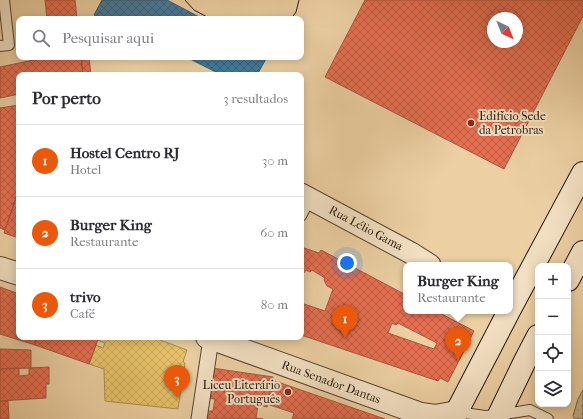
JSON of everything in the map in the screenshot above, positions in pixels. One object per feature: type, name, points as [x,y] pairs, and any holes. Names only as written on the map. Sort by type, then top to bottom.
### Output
[{"type":"main road","points":[[513,303],[583,173]]},
{"type":"main road","points":[[571,274],[583,252]]},
{"type":"main road","points":[[0,268],[16,273]]},
{"type":"main road","points":[[455,416],[507,314]]},
{"type":"main road","name":"Rua Senador Dantas","points":[[215,340],[421,414],[434,416],[455,416]]},
{"type":"main road","points":[[498,417],[535,342]]},
{"type":"street","name":"Rua Lélio Gama","points":[[304,203],[411,252],[426,262]]},
{"type":"street","points":[[199,419],[209,340]]},
{"type":"lane","points":[[0,46],[10,45],[4,0]]},
{"type":"lane","points":[[455,416],[498,417],[530,410],[548,419]]},
{"type":"shaded area","points":[[583,390],[583,419],[575,419],[573,416],[578,399]]},
{"type":"building: Moradias","points":[[98,340],[160,340],[187,350],[183,362],[185,363],[178,409],[105,401],[104,369],[89,364],[96,345],[103,348],[105,343]]},
{"type":"building: Comércio","points":[[45,0],[75,0],[77,16],[47,16]]},
{"type":"building: Comércio","name":"Edifício Sede da Petrobras","points":[[365,0],[583,0],[583,16],[504,169],[325,77]]},
{"type":"building: Comércio","points":[[34,60],[81,60],[83,72],[16,72],[16,95],[0,98],[0,67]]},
{"type":"building: Comércio","points":[[81,60],[89,60],[91,72],[83,72]]},
{"type":"building: Comércio","points":[[16,105],[16,198],[5,230],[0,228],[0,108]]},
{"type":"building: Comércio","points":[[16,198],[16,237],[4,233]]},
{"type":"building: Comércio","points":[[304,248],[319,253],[321,250],[403,293],[403,314],[442,314],[474,331],[448,382],[440,378],[438,381],[304,336],[304,304],[325,311],[333,289],[327,286],[324,280],[325,278],[312,270],[310,272],[306,270],[304,273]],"holes":[[[392,323],[396,325],[398,323],[437,343],[434,349],[388,333]]]},
{"type":"building: Comércio","points":[[0,287],[16,293],[16,339],[0,334]]},
{"type":"building: Comércio","points":[[19,340],[36,340],[35,345]]},
{"type":"building: Comércio","points":[[36,340],[98,340],[89,364],[35,345]]},
{"type":"building: Comércio","points":[[0,349],[31,350],[31,368],[0,369]]},
{"type":"building: Comércio","points":[[49,367],[49,384],[46,384],[46,398],[0,401],[0,369],[19,368],[19,376],[29,375],[29,368]]},
{"type":"building: Comércio","points":[[212,368],[273,377],[267,407],[258,405],[256,418],[263,419],[205,419],[206,411],[213,411],[215,399],[207,398]]},
{"type":"building: Comércio","name":"Liceu Literário Português","points":[[272,380],[385,419],[292,419],[294,413],[267,404]]},
{"type":"building: Comércio","points":[[0,401],[8,401],[9,419],[0,419]]},
{"type":"building: Público","points":[[102,0],[167,0],[197,16],[96,16],[94,15]]},
{"type":"building: Público","points":[[192,60],[265,60],[259,72],[216,72]]},
{"type":"tram line","points":[[185,0],[194,10],[205,16]]},
{"type":"tram line","points":[[293,16],[296,12],[299,0]]},
{"type":"place","name":"Edifício Sede da Petrobras","points":[[471,123]]},
{"type":"place","name":"Hostel Centro RJ","points":[[345,338]]},
{"type":"place","name":"Burger King","points":[[458,360]]},
{"type":"place","name":"Liceu Literário Português","points":[[288,392]]},
{"type":"place","name":"trivo","points":[[177,398]]}]
